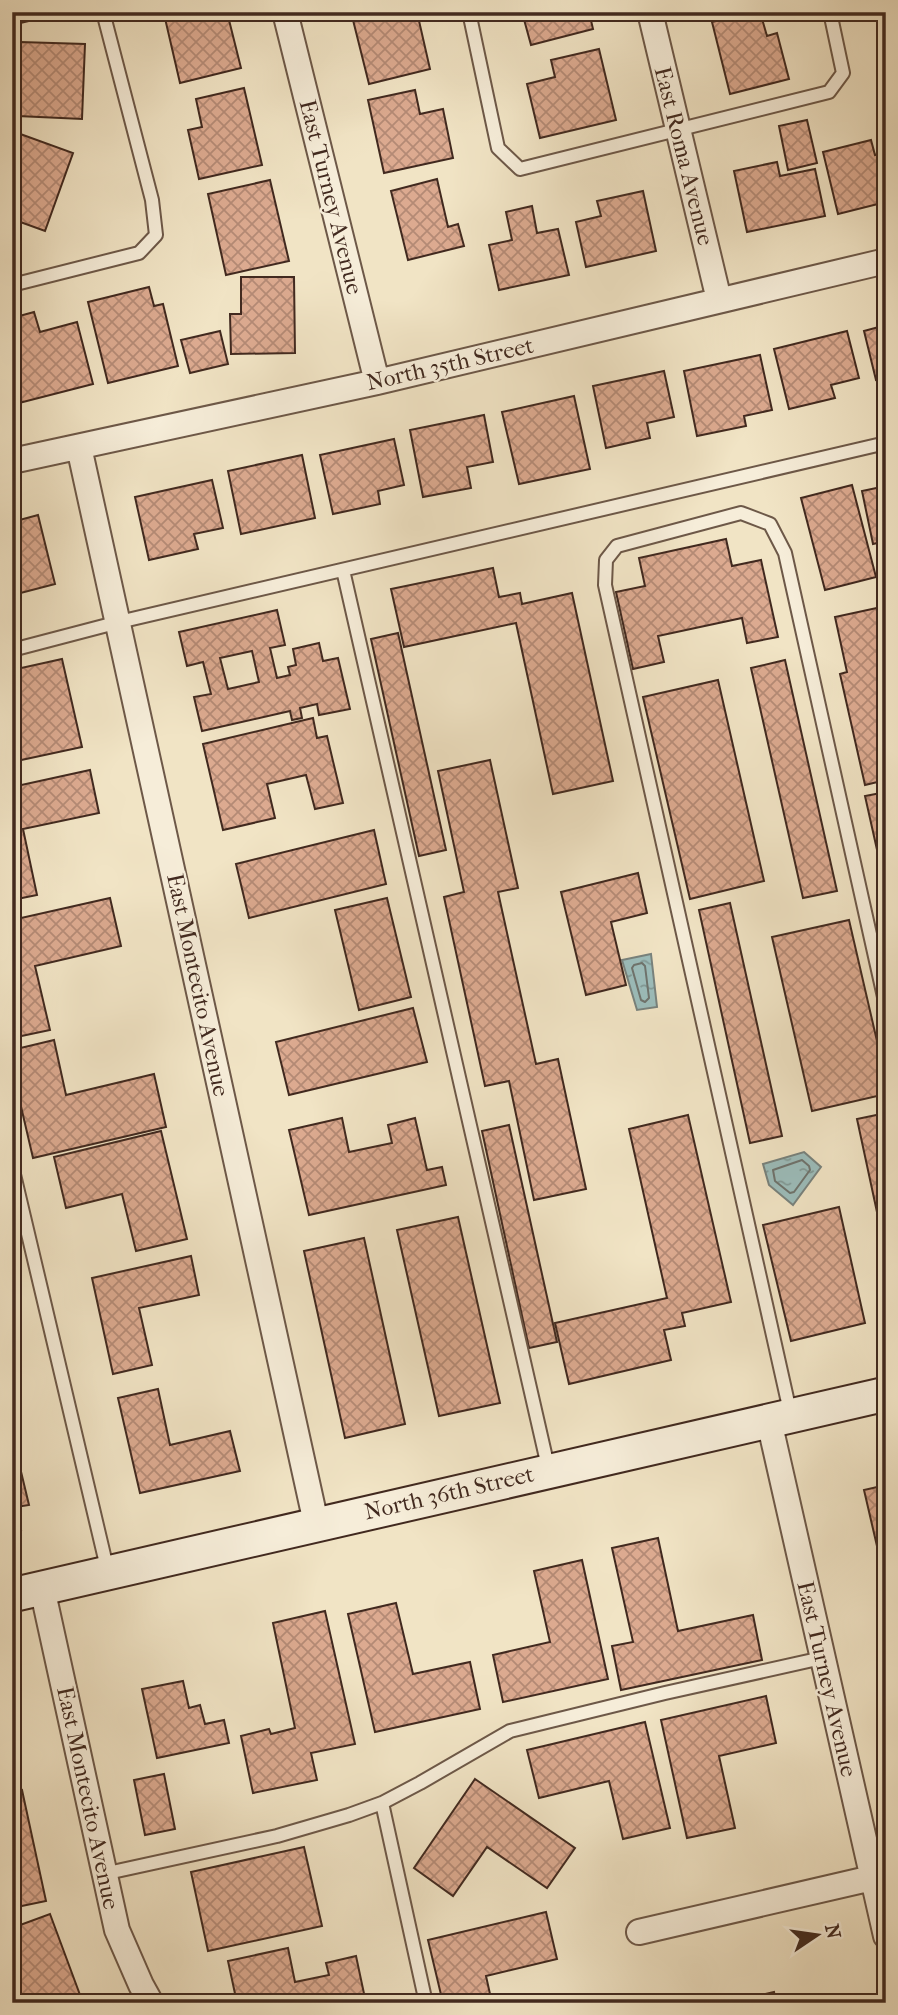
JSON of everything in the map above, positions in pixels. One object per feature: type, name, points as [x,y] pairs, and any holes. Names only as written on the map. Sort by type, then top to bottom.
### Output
[{"type":"main road","name":"North 36th Street","points":[[27,1591],[886,1394]]},
{"type":"street","name":"East Turney Avenue","points":[[285,12],[377,382]]},
{"type":"street","name":"East Roma Avenue","points":[[650,12],[719,300]]},
{"type":"street","name":"North 35th Street","points":[[12,461],[377,382],[886,261]]},
{"type":"street","name":"East Montecito Avenue","points":[[79,447],[316,1523]]},
{"type":"street","name":"East Turney Avenue","points":[[780,1419],[822,1658],[875,1865],[886,1936]]},
{"type":"street","name":"East Montecito Avenue","points":[[27,1591],[117,1930],[151,2003]]},
{"type":"street","points":[[639,1932],[875,1865]]},
{"type":"lane","points":[[12,285],[139,253],[156,235],[152,200],[103,12]]},
{"type":"lane","points":[[469,12],[498,148],[520,169],[829,92],[843,73],[830,12]]},
{"type":"lane","points":[[12,650],[119,622],[886,443]]},
{"type":"lane","points":[[780,1419],[605,585],[606,560],[617,546],[741,513],[770,524],[785,553],[886,1006]]},
{"type":"lane","points":[[343,570],[549,1471]]},
{"type":"lane","points":[[12,1166],[108,1573]]},
{"type":"lane","points":[[103,1874],[277,1836],[349,1815],[382,1803],[510,1731],[822,1658]]},
{"type":"lane","points":[[382,1803],[426,2003]]},
{"type":"water","points":[[651,954],[657,1007],[637,1010],[622,960]]},
{"type":"water","points":[[804,1152],[821,1167],[793,1205],[769,1185],[763,1164]]},
{"type":"building","points":[[12,12],[49,12],[50,16],[12,25]]},
{"type":"building","points":[[227,12],[241,68],[180,83],[164,14]]},
{"type":"building","points":[[351,12],[417,12],[430,69],[369,84]]},
{"type":"building","points":[[522,12],[589,12],[593,29],[531,45]]},
{"type":"building","points":[[760,12],[767,36],[777,33],[789,79],[730,94],[712,22]]},
{"type":"building","points":[[20,42],[85,44],[82,119],[18,116]]},
{"type":"building","points":[[599,49],[616,120],[540,138],[527,84],[555,77],[551,60]]},
{"type":"building","points":[[244,88],[262,165],[199,179],[188,130],[202,127],[196,99]]},
{"type":"building","points":[[415,90],[420,114],[443,109],[453,158],[384,173],[368,100]]},
{"type":"building","points":[[807,120],[817,163],[788,170],[779,126]]},
{"type":"building","points":[[12,131],[73,153],[45,231],[12,219]]},
{"type":"building","points":[[871,140],[875,155],[886,153],[886,202],[838,214],[823,152]]},
{"type":"building","points":[[777,162],[780,176],[815,169],[825,216],[747,232],[734,171]]},
{"type":"building","points":[[437,179],[448,227],[458,224],[464,246],[408,260],[391,191]]},
{"type":"building","points":[[270,180],[289,261],[226,275],[208,194]]},
{"type":"building","points":[[643,191],[656,251],[586,267],[576,222],[601,216],[597,201]]},
{"type":"building","points":[[532,206],[537,233],[558,229],[569,275],[499,290],[489,245],[512,240],[506,212]]},
{"type":"building","points":[[241,277],[294,277],[295,353],[231,354],[230,314],[241,314]]},
{"type":"building","points":[[149,287],[154,306],[163,304],[178,366],[108,383],[88,302]]},
{"type":"building","points":[[34,312],[40,332],[77,322],[93,384],[19,403],[12,376],[12,318]]},
{"type":"building","points":[[886,325],[886,377],[876,380],[864,331]]},
{"type":"building","points":[[220,331],[228,364],[190,373],[181,340]]},
{"type":"building","points":[[847,331],[859,378],[831,385],[835,398],[789,409],[774,349]]},
{"type":"building","points":[[760,355],[772,410],[744,416],[746,426],[697,436],[684,371]]},
{"type":"building","points":[[664,371],[674,417],[647,423],[650,438],[606,448],[593,386]]},
{"type":"building","points":[[574,396],[590,469],[519,484],[502,412]]},
{"type":"building","points":[[484,415],[493,462],[467,467],[471,488],[423,497],[410,430]]},
{"type":"building","points":[[394,439],[404,485],[378,491],[380,504],[333,514],[320,455]]},
{"type":"building","points":[[302,455],[315,518],[241,534],[228,471]]},
{"type":"building","points":[[212,480],[223,528],[194,534],[198,549],[149,560],[135,497]]},
{"type":"building","points":[[852,485],[876,577],[825,590],[801,498]]},
{"type":"building","points":[[886,486],[886,541],[873,544],[862,491]]},
{"type":"building","points":[[38,515],[55,584],[13,595],[12,522]]},
{"type":"building","points":[[726,539],[732,566],[761,560],[778,637],[747,643],[742,618],[658,636],[664,662],[633,669],[616,592],[645,586],[639,558]]},
{"type":"building","points":[[493,568],[499,597],[520,593],[522,604],[572,593],[613,781],[553,794],[516,623],[404,647],[391,589]]},
{"type":"building","points":[[886,606],[886,780],[865,785],[840,674],[847,672],[835,617]]},
{"type":"building","points":[[277,610],[285,645],[270,648],[277,678],[290,675],[288,667],[296,665],[293,649],[319,643],[323,661],[338,658],[350,709],[319,715],[317,704],[300,708],[302,718],[292,720],[290,711],[202,731],[194,697],[211,694],[203,662],[187,666],[179,632]],"holes":[[[252,651],[259,682],[228,689],[220,658]]]},
{"type":"building","points":[[398,633],[446,850],[419,856],[371,639]]},
{"type":"building","points":[[62,659],[82,747],[12,762],[12,670]]},
{"type":"building","points":[[785,660],[837,891],[803,898],[751,668]]},
{"type":"building","points":[[718,680],[764,881],[690,899],[643,697]]},
{"type":"building","points":[[313,718],[317,738],[327,736],[343,803],[315,809],[306,775],[267,784],[275,818],[223,830],[203,744]]},
{"type":"building","points":[[490,760],[518,888],[498,892],[536,1064],[558,1059],[586,1189],[534,1200],[509,1081],[485,1086],[444,897],[464,892],[438,771]]},
{"type":"building","points":[[90,770],[99,813],[23,829],[37,895],[12,900],[12,787]]},
{"type":"building","points":[[886,792],[886,890],[865,796]]},
{"type":"building","points":[[374,830],[386,884],[249,918],[236,864]]},
{"type":"building","points":[[638,873],[647,913],[611,922],[626,985],[586,995],[561,892]]},
{"type":"building","points":[[110,898],[121,946],[35,966],[50,1030],[12,1038],[12,920]]},
{"type":"building","points":[[387,898],[411,997],[359,1010],[335,910]]},
{"type":"building","points":[[730,903],[782,1136],[750,1143],[699,910]]},
{"type":"building","points":[[849,920],[886,1080],[886,1094],[812,1111],[772,937]]},
{"type":"building","points":[[413,1008],[427,1062],[289,1095],[276,1042]]},
{"type":"building","points":[[54,1040],[66,1095],[154,1074],[166,1127],[33,1158],[12,1068],[12,1050]]},
{"type":"building","points":[[886,1113],[886,1254],[857,1119]]},
{"type":"building","points":[[688,1115],[731,1302],[682,1313],[685,1326],[664,1330],[671,1360],[569,1384],[555,1323],[667,1298],[629,1129]]},
{"type":"building","points":[[342,1118],[349,1152],[392,1143],[388,1125],[415,1118],[427,1170],[442,1167],[446,1185],[309,1215],[289,1130]]},
{"type":"building","points":[[509,1125],[557,1342],[529,1348],[482,1131]]},
{"type":"building","points":[[161,1131],[187,1239],[136,1251],[122,1194],[66,1208],[54,1157]]},
{"type":"building","points":[[839,1207],[865,1323],[791,1341],[763,1225]]},
{"type":"building","points":[[458,1217],[500,1403],[439,1416],[397,1230]]},
{"type":"building","points":[[364,1238],[405,1424],[345,1438],[304,1251]]},
{"type":"building","points":[[191,1256],[199,1295],[139,1308],[152,1365],[113,1374],[92,1278]]},
{"type":"building","points":[[158,1389],[170,1445],[230,1431],[240,1471],[140,1493],[118,1398]]},
{"type":"building","points":[[17,1455],[29,1505],[16,1507],[21,1530],[12,1532],[12,1456]]},
{"type":"building","points":[[886,1485],[886,1585],[864,1490]]},
{"type":"building","points":[[658,1538],[678,1631],[753,1615],[762,1660],[621,1690],[612,1646],[633,1642],[612,1548]]},
{"type":"building","points":[[582,1560],[608,1679],[503,1702],[493,1655],[550,1642],[534,1571]]},
{"type":"building","points":[[396,1603],[413,1674],[470,1662],[480,1709],[375,1732],[348,1614]]},
{"type":"building","points":[[325,1611],[355,1744],[311,1753],[317,1780],[253,1793],[241,1736],[269,1729],[271,1734],[295,1728],[273,1623]]},
{"type":"building","points":[[183,1681],[189,1708],[200,1705],[205,1724],[224,1720],[229,1743],[157,1758],[142,1689]]},
{"type":"building","points":[[766,1696],[776,1743],[719,1756],[735,1828],[687,1838],[661,1720]]},
{"type":"building","points":[[645,1722],[670,1828],[623,1839],[609,1781],[539,1798],[527,1750]]},
{"type":"building","points":[[12,1745],[20,1782],[12,1783]]},
{"type":"building","points":[[164,1774],[175,1829],[145,1835],[134,1780]]},
{"type":"building","points":[[475,1779],[575,1848],[547,1888],[487,1847],[453,1896],[414,1868]]},
{"type":"building","points":[[22,1790],[46,1901],[12,1908],[12,1792]]},
{"type":"building","points":[[304,1847],[322,1926],[208,1951],[191,1872]]},
{"type":"building","points":[[546,1912],[557,1959],[486,1976],[492,2003],[443,2003],[428,1940]]},
{"type":"building","points":[[50,1914],[83,2003],[12,2003],[12,1928]]},
{"type":"building","points":[[288,1948],[295,1982],[329,1975],[326,1963],[356,1956],[366,2003],[237,2003],[228,1961]]},
{"type":"building","points":[[774,1992],[776,2003],[726,2003]]}]
